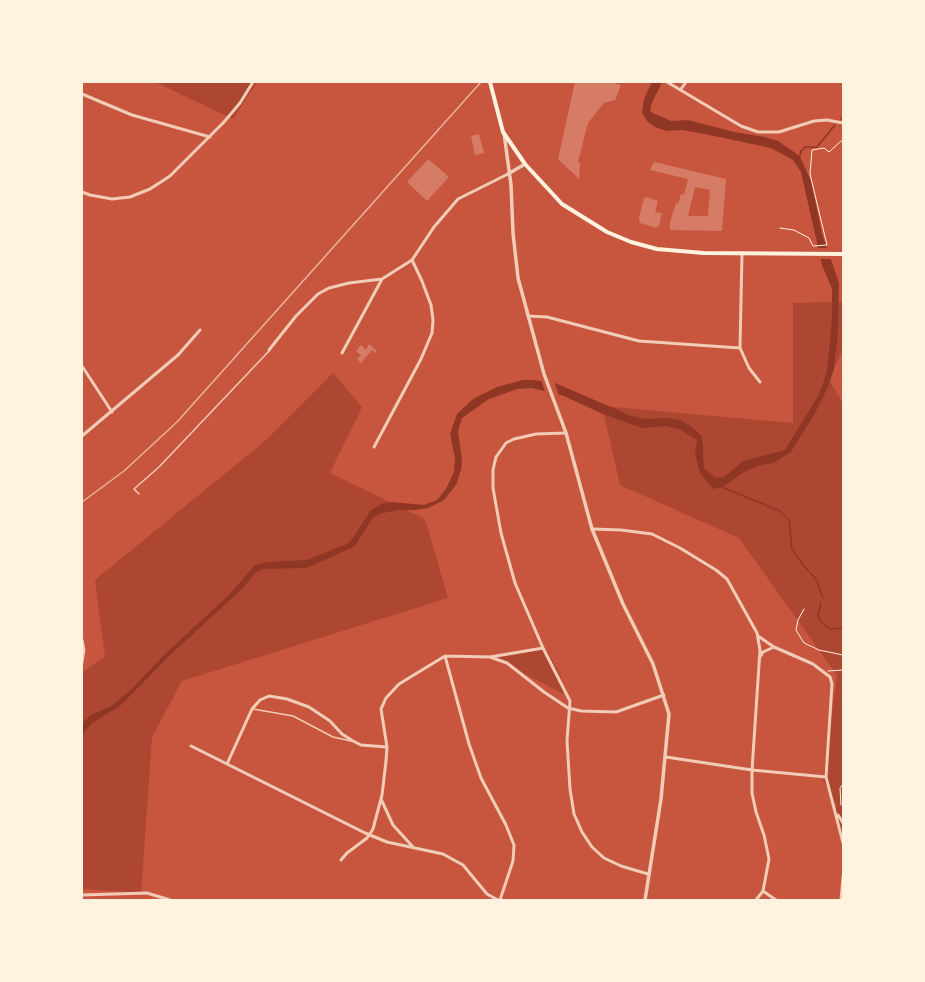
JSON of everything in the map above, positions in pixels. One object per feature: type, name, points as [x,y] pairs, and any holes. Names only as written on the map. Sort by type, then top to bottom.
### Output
[{"type":"main road","points":[[490,82],[504,132],[525,164],[562,204],[607,232],[631,242],[658,249],[704,252],[843,254]]},
{"type":"street","points":[[82,192],[90,196],[112,199],[130,197],[149,189],[170,176],[210,137],[240,103],[252,82]]},
{"type":"street","points":[[667,82],[681,89],[703,105],[740,126],[758,132],[779,132],[814,121],[827,120],[843,123]]},
{"type":"street","points":[[681,89],[686,82]]},
{"type":"street","points":[[82,94],[132,115],[210,137]]},
{"type":"street","points":[[504,132],[508,174],[511,185],[515,258],[528,316],[544,374],[566,433],[592,529],[623,604],[653,664],[669,714],[666,757],[645,900]]},
{"type":"street","points":[[269,350],[296,316],[318,294],[329,288],[382,279],[412,260],[434,227],[458,199],[525,164]]},
{"type":"street","points":[[742,253],[740,348],[749,368],[760,382]]},
{"type":"street","points":[[374,447],[421,358],[432,333],[433,320],[430,305],[422,281],[412,260]]},
{"type":"street","points":[[342,353],[382,279]]},
{"type":"street","points":[[528,316],[548,317],[639,340],[740,348]]},
{"type":"street","points":[[82,436],[178,355],[200,330]]},
{"type":"street","points":[[82,366],[112,412]]},
{"type":"street","points":[[566,433],[536,434],[506,443],[496,456],[492,470],[493,488],[500,533],[515,582],[543,648],[570,701],[568,708],[567,741],[570,789],[574,814],[582,832],[592,847],[604,858],[621,866],[648,874]]},
{"type":"street","points":[[592,529],[621,530],[652,534],[680,548],[716,570],[727,580],[749,615],[758,636],[759,659],[752,793],[769,859],[763,891],[756,900]]},
{"type":"street","points":[[758,636],[774,647],[802,658],[826,672],[830,677],[832,684],[826,777],[827,787],[836,812],[843,843]]},
{"type":"street","points":[[82,640],[84,650],[82,662]]},
{"type":"street","points":[[759,659],[763,652],[774,647]]},
{"type":"street","points":[[341,860],[369,835],[373,829],[381,800],[386,747],[382,709],[386,698],[399,684],[445,656],[490,657],[543,648]]},
{"type":"street","points":[[190,746],[369,835],[387,842],[443,854],[463,865],[488,894],[499,900],[513,861],[514,845],[506,825],[481,778],[445,656]]},
{"type":"street","points":[[490,657],[507,663],[544,692],[568,708],[588,712],[616,712],[664,695]]},
{"type":"street","points":[[227,764],[252,708],[260,700],[269,696],[287,699],[315,712],[330,721],[342,734],[361,745],[386,747]]},
{"type":"street","points":[[666,757],[752,770],[826,777]]},
{"type":"street","points":[[381,800],[393,825],[414,847]]},
{"type":"street","points":[[836,812],[843,823]]},
{"type":"street","points":[[841,900],[843,877]]},
{"type":"street","points":[[763,891],[776,900]]},
{"type":"street","points":[[82,895],[147,894],[170,900]]},
{"type":"street","points":[[87,895],[87,900]]},
{"type":"lane","points":[[139,494],[134,489],[159,467],[269,350]]},
{"type":"lane","points":[[252,708],[293,716],[333,737],[353,741]]},
{"type":"path","points":[[780,228],[794,230],[809,238],[813,246],[827,245],[810,174],[812,150],[824,148],[829,152],[841,141],[843,141]]},
{"type":"path","points":[[804,609],[798,620],[796,630],[804,643],[819,650],[843,655]]},
{"type":"path","points":[[826,672],[843,670]]},
{"type":"path","points":[[841,806],[840,788],[843,784]]},
{"type":"shaded area","points":[[155,82],[257,82],[233,119]]},
{"type":"shaded area","points":[[652,82],[662,82],[651,105],[650,111],[653,113],[671,121],[688,120],[734,132],[765,137],[778,141],[797,154],[801,159],[811,181],[822,234],[839,283],[838,331],[834,369],[827,389],[815,413],[791,452],[774,463],[761,465],[746,471],[722,487],[713,489],[700,473],[695,453],[697,440],[679,429],[665,426],[642,428],[605,415],[564,396],[532,388],[517,389],[489,399],[462,418],[458,431],[462,460],[461,470],[456,485],[444,500],[428,508],[416,510],[397,510],[379,514],[371,520],[355,546],[307,568],[263,569],[256,572],[245,586],[167,658],[120,706],[92,723],[82,735],[82,723],[93,714],[111,706],[131,690],[166,653],[229,595],[254,566],[266,562],[307,560],[347,544],[353,538],[370,511],[381,504],[392,502],[424,505],[437,500],[446,489],[454,472],[455,458],[450,434],[457,414],[473,399],[497,387],[523,380],[555,383],[634,417],[680,420],[692,427],[702,436],[704,468],[715,478],[724,477],[743,461],[785,450],[818,396],[823,384],[827,370],[832,319],[832,289],[822,265],[801,172],[793,160],[771,148],[705,134],[682,130],[667,131],[655,127],[647,121],[642,112],[644,99]]},
{"type":"shaded area","points":[[843,302],[843,350],[829,379],[843,404],[843,841],[839,833],[836,804],[823,780],[837,675],[739,538],[620,485],[602,406],[793,423],[793,303]]},
{"type":"shaded area","points":[[333,373],[362,407],[330,473],[425,519],[448,598],[182,681],[152,737],[141,893],[82,889],[82,672],[105,657],[95,580],[265,441]]},
{"type":"shaded area","points":[[546,649],[560,674],[566,695],[523,673],[508,662],[496,658]]},
{"type":"pier","points":[[816,248],[828,248],[832,259],[819,259]]},
{"type":"pier","points":[[541,379],[554,381],[559,396],[545,392]]},
{"type":"building","points":[[575,82],[616,82],[616,84],[621,85],[615,100],[604,103],[588,123],[578,162],[580,163],[579,179],[558,159]]},
{"type":"building","points":[[479,134],[484,153],[475,155],[471,136]]},
{"type":"building","points":[[428,159],[449,177],[427,201],[407,182]]},
{"type":"building","points":[[654,162],[726,179],[722,231],[670,230],[670,222],[676,203],[678,204],[681,194],[684,195],[688,179],[650,170]],"holes":[[[695,187],[710,190],[708,216],[688,216]]]},
{"type":"building","points":[[647,197],[658,201],[655,212],[662,213],[659,226],[657,226],[657,228],[640,223],[639,218],[644,198]]},
{"type":"building","points":[[369,344],[377,351],[375,353],[372,350],[361,363],[357,359],[361,355],[356,351],[361,345],[366,350]]},
{"type":"waterway","points":[[799,159],[801,151],[805,147],[817,147],[835,125]]},
{"type":"waterway","points":[[722,487],[780,511],[789,520],[792,549],[803,565],[816,579],[823,598]]},
{"type":"waterway","points":[[821,602],[818,615],[820,621],[830,629],[843,628]]},
{"type":"railway","points":[[82,502],[124,471],[177,422],[481,82]]}]
